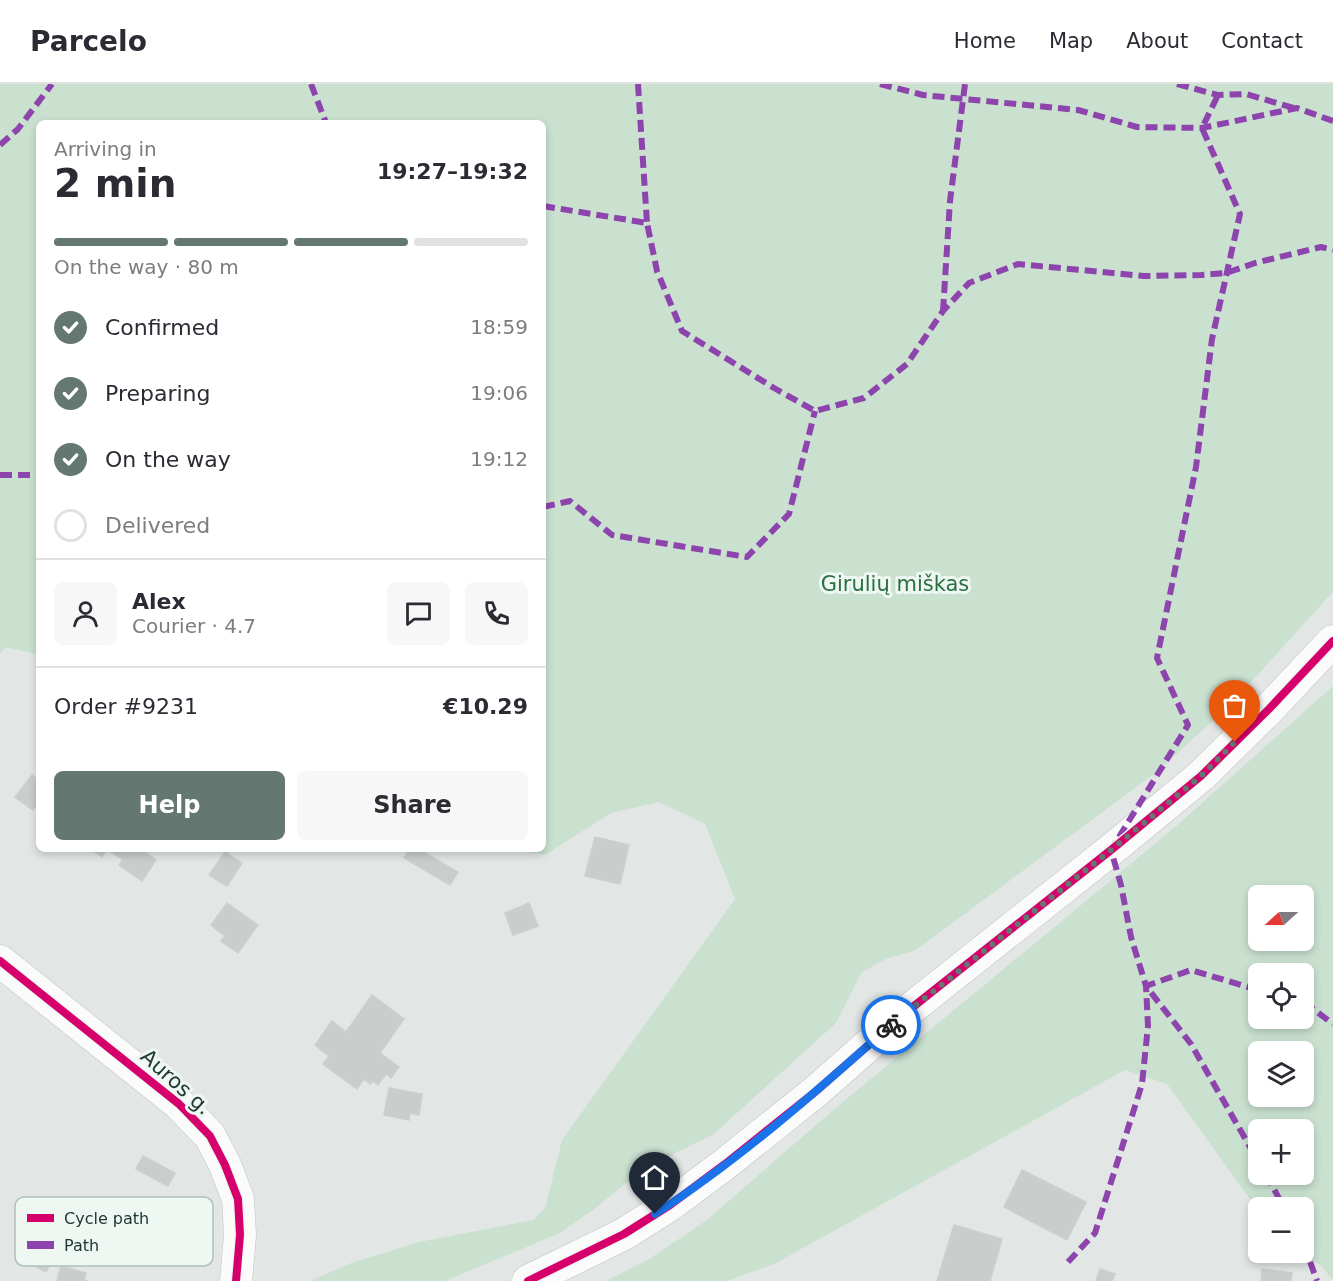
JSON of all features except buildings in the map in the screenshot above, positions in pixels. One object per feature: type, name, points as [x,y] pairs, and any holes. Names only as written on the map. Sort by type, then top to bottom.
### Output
[{"type":"street","points":[[528,1281],[624,1234],[725,1164],[815,1092],[904,1014],[1087,870],[1201,776],[1333,641]]},
{"type":"street","name":"Auros g.","points":[[0,961],[179,1104],[210,1136],[225,1165],[238,1199],[240,1235],[236,1281]]},
{"type":"green space","name":"Girulių miškas","points":[[0,84],[1333,84],[1333,592],[1232,703],[1158,771],[916,950],[886,959],[861,973],[836,1023],[714,1134],[643,1169],[593,1210],[560,1233],[445,1281],[310,1281],[351,1263],[419,1242],[533,1220],[545,1209],[562,1140],[735,899],[705,824],[659,802],[611,813],[545,855],[529,852],[546,852],[546,120],[36,120],[36,654],[6,647],[0,653]]},
{"type":"green space","points":[[1333,686],[1333,1280],[1314,1261],[1314,1197],[1249,1197],[1167,1084],[1125,1070],[774,1264],[727,1281],[606,1281],[649,1259],[707,1220],[832,1111],[1174,828]]},
{"type":"marked path","points":[[0,145],[18,129],[52,84]]},
{"type":"marked path","points":[[311,84],[325,120]]},
{"type":"marked path","points":[[638,84],[647,223]]},
{"type":"marked path","points":[[880,84],[923,95],[1078,110],[1137,127],[1202,128],[1297,108],[1333,121]]},
{"type":"marked path","points":[[943,311],[950,201],[965,84]]},
{"type":"marked path","points":[[1177,84],[1218,95],[1246,94],[1294,108]]},
{"type":"marked path","points":[[1068,1262],[1095,1233],[1142,1084],[1148,1026],[1146,986],[1131,937],[1121,885],[1111,850],[1188,725],[1157,658],[1196,467],[1212,339],[1240,214],[1202,128],[1218,95]]},
{"type":"marked path","points":[[546,206],[647,223],[657,271],[682,331],[815,411],[864,398],[907,364],[943,311],[969,283],[1018,264],[1144,276],[1201,275],[1226,273],[1255,263],[1321,247],[1333,250]]},
{"type":"marked path","points":[[546,506],[570,501],[612,535],[747,557],[789,514],[815,411]]},
{"type":"marked path","points":[[0,475],[36,475]]},
{"type":"marked path","points":[[1248,987],[1191,970],[1146,986],[1191,1044],[1248,1144]]},
{"type":"marked path","points":[[1314,1010],[1333,1024]]},
{"type":"marked path","points":[[1272,1185],[1278,1197]]},
{"type":"marked path","points":[[1310,1263],[1317,1281]]},
{"type":"cycle path","points":[[528,1281],[624,1234],[670,1205],[725,1164],[815,1092],[904,1014],[1201,776],[1333,641]]},
{"type":"cycle path","points":[[0,961],[179,1104],[210,1136],[225,1165],[238,1199],[240,1235],[236,1281]]},
{"type":"way so far","points":[[891,1025],[1201,776],[1235,742]]},
{"type":"route","points":[[655,1214],[725,1164],[815,1092],[891,1025]]}]
